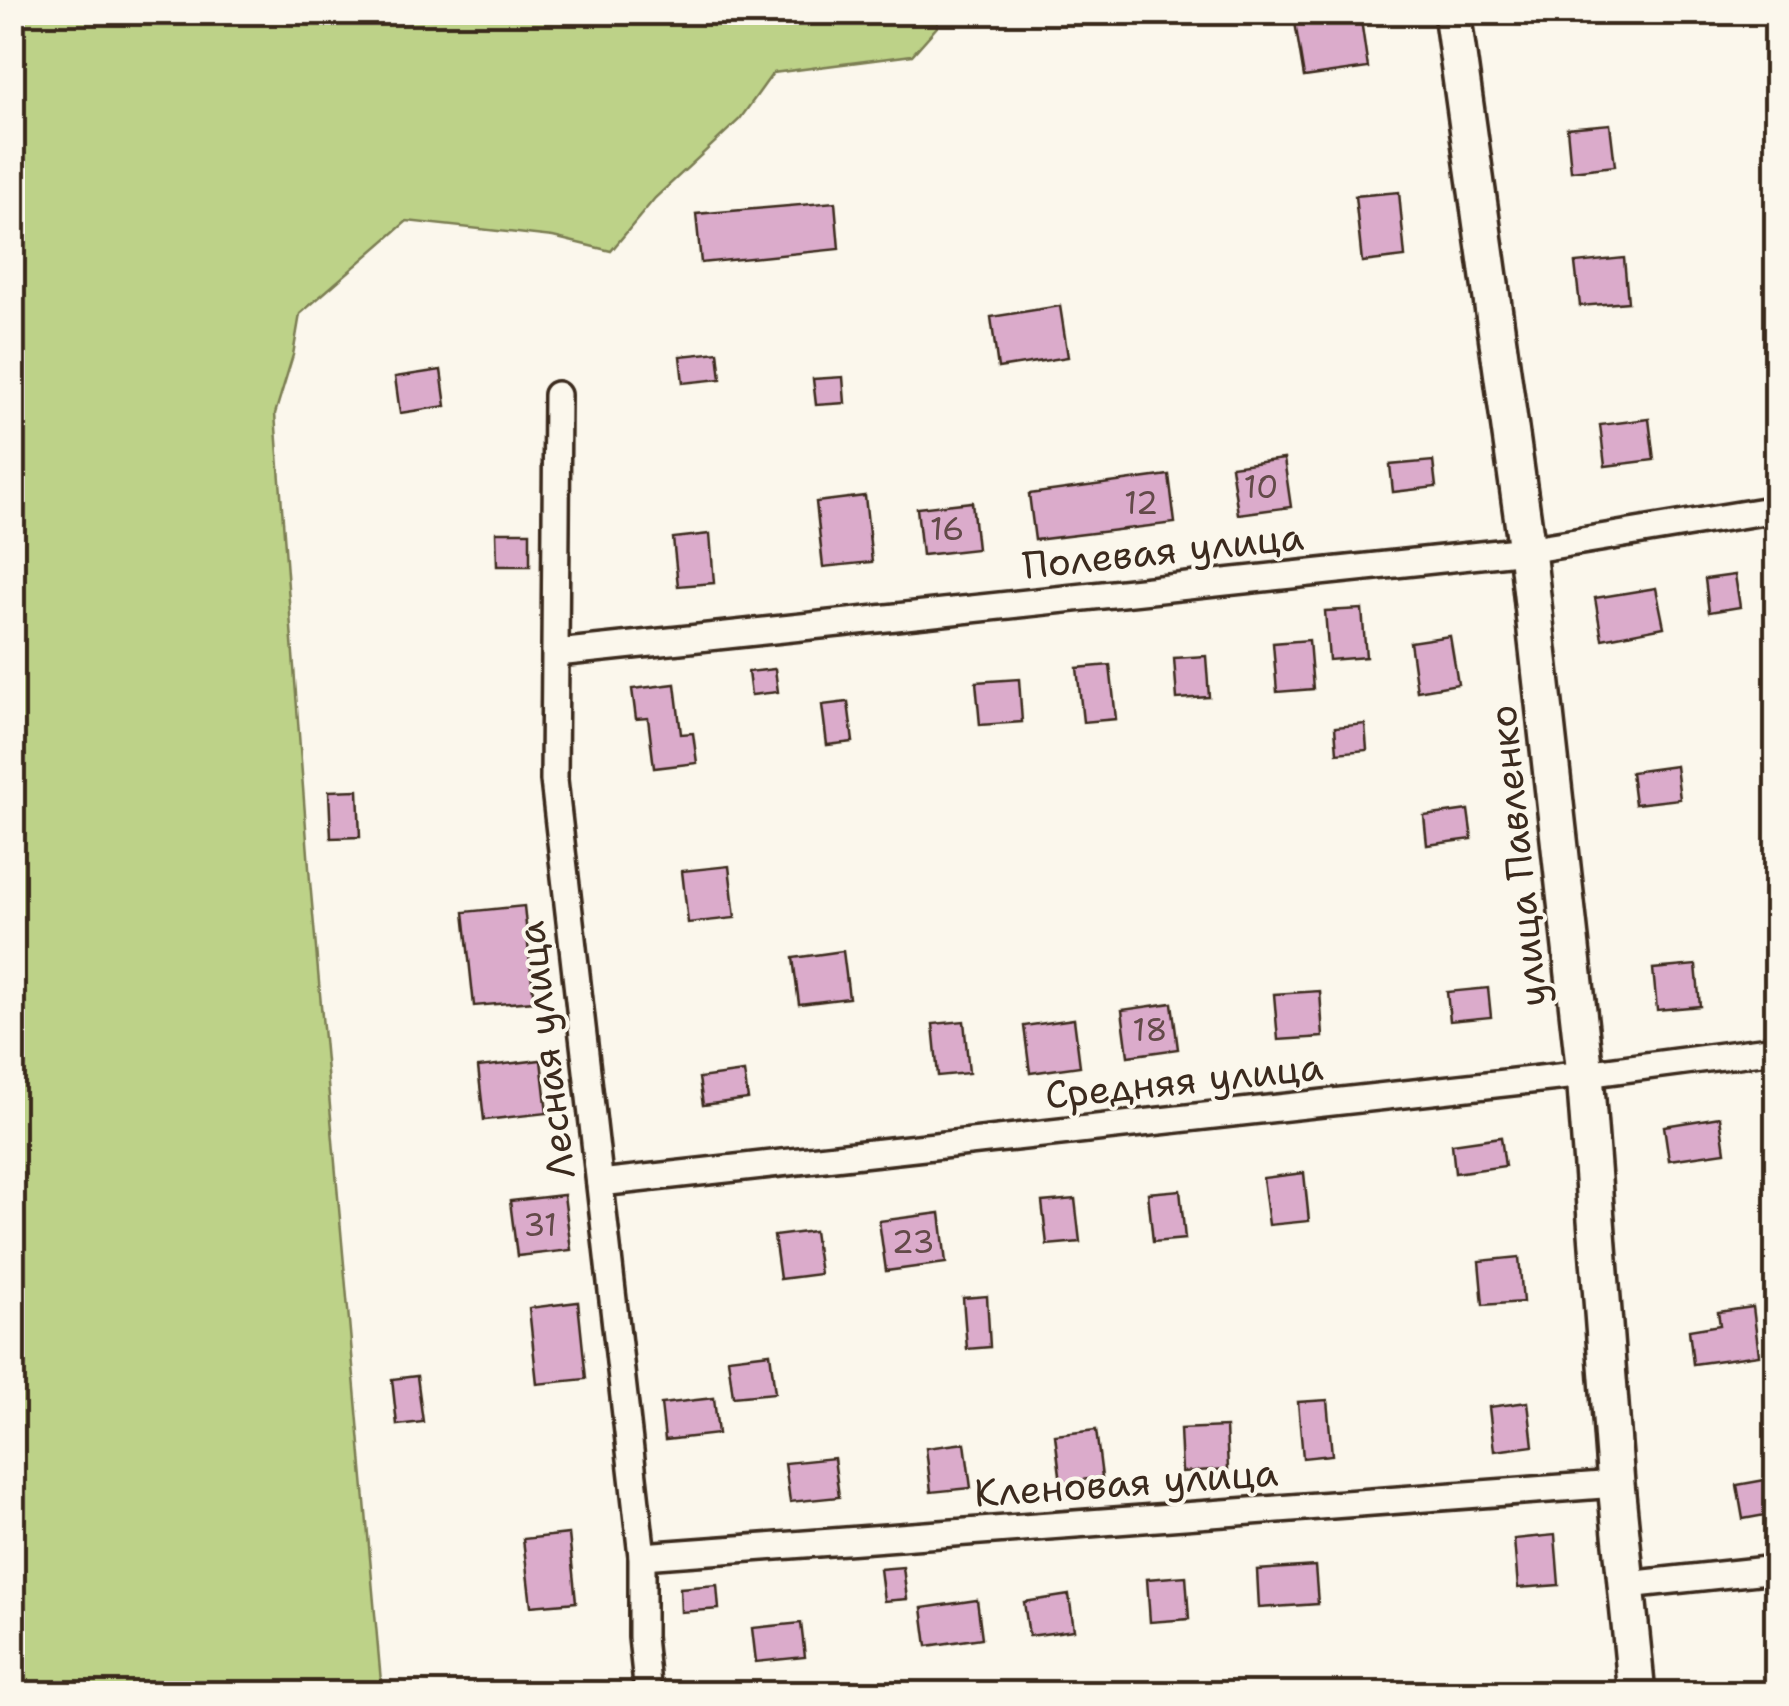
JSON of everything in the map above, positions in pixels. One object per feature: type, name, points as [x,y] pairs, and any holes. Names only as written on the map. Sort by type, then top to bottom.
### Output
[{"type":"street","name":"улица Павленко","points":[[1452,12],[1527,550],[1585,1074],[1616,1484],[1637,1694]]},
{"type":"street","name":"Лесная улица","points":[[557,395],[554,780],[642,1556],[642,1637],[648,1694]]},
{"type":"street","name":"Полевая улица","points":[[556,653],[1527,550],[1776,509]]},
{"type":"street","name":"Средняя улица","points":[[600,1183],[1776,1050]]},
{"type":"street","name":"Кленовая улица","points":[[642,1556],[1616,1484]]},
{"type":"street","points":[[1627,1586],[1776,1568]]},
{"type":"green space","points":[[12,13],[939,13],[937,27],[912,55],[773,73],[740,119],[655,198],[611,251],[553,237],[407,221],[300,314],[293,355],[275,414],[310,881],[382,1693],[13,1693]]},
{"type":"building","points":[[1360,13],[1368,68],[1304,77],[1295,22]]},
{"type":"building","points":[[1610,124],[1615,166],[1571,171],[1567,128]]},
{"type":"building","points":[[1399,192],[1405,257],[1362,262],[1355,196]]},
{"type":"building","points":[[835,202],[839,249],[701,263],[696,214]]},
{"type":"building","points":[[1624,258],[1628,302],[1580,306],[1575,263]]},
{"type":"building","points":[[1060,306],[1068,357],[998,368],[991,317]]},
{"type":"building","points":[[718,352],[721,379],[683,383],[680,356]]},
{"type":"building","points":[[441,370],[446,406],[400,413],[395,377]]},
{"type":"building","points":[[843,377],[845,403],[816,405],[813,379]]},
{"type":"building","points":[[1649,419],[1654,460],[1605,466],[1600,425]]},
{"type":"building","points":[[1284,459],[1291,507],[1238,514],[1231,466]]},
{"type":"building","points":[[1433,461],[1436,487],[1393,492],[1390,465]]},
{"type":"building","points":[[1169,475],[1175,523],[1035,540],[1029,494]]},
{"type":"building","points":[[865,496],[872,562],[823,567],[816,502]]},
{"type":"building","points":[[972,502],[977,549],[922,555],[917,508]]},
{"type":"building","points":[[496,532],[530,532],[530,566],[497,566]]},
{"type":"building","points":[[710,534],[714,583],[678,586],[673,538]]},
{"type":"building","points":[[1735,575],[1740,607],[1709,612],[1705,579]]},
{"type":"building","points":[[1656,588],[1664,627],[1602,639],[1595,598]]},
{"type":"building","points":[[1362,609],[1366,657],[1329,660],[1325,611]]},
{"type":"building","points":[[1450,636],[1458,684],[1417,691],[1410,642]]},
{"type":"building","points":[[1309,640],[1313,689],[1277,692],[1273,643]]},
{"type":"building","points":[[1206,656],[1209,697],[1177,699],[1174,658]]},
{"type":"building","points":[[1110,665],[1116,719],[1083,722],[1077,668]]},
{"type":"building","points":[[775,669],[778,692],[751,695],[748,672]]},
{"type":"building","points":[[1019,679],[1022,722],[980,725],[976,682]]},
{"type":"building","points":[[675,684],[681,734],[693,733],[697,763],[654,768],[648,718],[636,719],[632,689]]},
{"type":"building","points":[[848,702],[853,742],[827,745],[822,705]]},
{"type":"building","points":[[1365,724],[1367,750],[1337,753],[1335,727]]},
{"type":"building","points":[[1676,766],[1680,799],[1635,804],[1631,772]]},
{"type":"building","points":[[358,790],[360,837],[331,838],[329,791]]},
{"type":"building","points":[[1468,810],[1472,839],[1427,845],[1424,816]]},
{"type":"building","points":[[729,866],[735,918],[688,923],[682,871]]},
{"type":"building","points":[[524,906],[534,1001],[474,1006],[464,912]]},
{"type":"building","points":[[843,951],[849,998],[799,1004],[793,958]]},
{"type":"building","points":[[1696,965],[1700,1006],[1657,1010],[1653,969]]},
{"type":"building","points":[[1488,988],[1491,1017],[1450,1021],[1447,992]]},
{"type":"building","points":[[1320,991],[1323,1037],[1278,1040],[1274,994]]},
{"type":"building","points":[[1172,1003],[1178,1049],[1128,1056],[1122,1010]]},
{"type":"building","points":[[1074,1019],[1080,1066],[1030,1073],[1024,1026]]},
{"type":"building","points":[[964,1021],[969,1073],[938,1076],[933,1024]]},
{"type":"building","points":[[541,1060],[547,1113],[484,1120],[478,1067]]},
{"type":"building","points":[[744,1072],[748,1099],[703,1105],[699,1078]]},
{"type":"building","points":[[1720,1117],[1725,1152],[1669,1160],[1664,1126]]},
{"type":"building","points":[[1501,1137],[1505,1166],[1455,1173],[1452,1144]]},
{"type":"building","points":[[1304,1173],[1309,1221],[1269,1225],[1263,1178]]},
{"type":"building","points":[[1180,1190],[1185,1239],[1153,1242],[1148,1193]]},
{"type":"building","points":[[564,1195],[571,1250],[517,1256],[510,1201]]},
{"type":"building","points":[[1075,1199],[1080,1242],[1047,1245],[1042,1202]]},
{"type":"building","points":[[940,1213],[946,1263],[886,1271],[879,1221]]},
{"type":"building","points":[[814,1231],[820,1274],[780,1279],[774,1236]]},
{"type":"building","points":[[1519,1257],[1523,1302],[1483,1305],[1479,1261]]},
{"type":"building","points":[[987,1296],[990,1347],[967,1349],[963,1298]]},
{"type":"building","points":[[578,1302],[586,1379],[537,1384],[529,1308]]},
{"type":"building","points":[[1753,1307],[1759,1355],[1693,1364],[1689,1330],[1720,1325],[1718,1312]]},
{"type":"building","points":[[770,1353],[775,1393],[733,1397],[728,1358]]},
{"type":"building","points":[[417,1376],[423,1422],[397,1425],[392,1379]]},
{"type":"building","points":[[714,1398],[718,1434],[665,1440],[661,1404]]},
{"type":"building","points":[[1327,1400],[1332,1455],[1303,1458],[1298,1402]]},
{"type":"building","points":[[1528,1402],[1533,1446],[1494,1451],[1489,1407]]},
{"type":"building","points":[[1226,1427],[1228,1469],[1182,1472],[1180,1429]]},
{"type":"building","points":[[1096,1430],[1102,1477],[1061,1483],[1055,1435]]},
{"type":"building","points":[[965,1443],[971,1488],[931,1492],[926,1448]]},
{"type":"building","points":[[834,1458],[839,1497],[790,1502],[785,1463]]},
{"type":"building","points":[[1776,1478],[1776,1513],[1743,1519],[1737,1485]]},
{"type":"building","points":[[569,1534],[576,1602],[531,1606],[523,1539]]},
{"type":"building","points":[[1555,1535],[1559,1585],[1518,1588],[1514,1539]]},
{"type":"building","points":[[1315,1566],[1318,1604],[1259,1608],[1257,1570]]},
{"type":"building","points":[[903,1567],[907,1599],[884,1601],[880,1569]]},
{"type":"building","points":[[1186,1576],[1189,1619],[1150,1622],[1147,1579]]},
{"type":"building","points":[[717,1585],[719,1609],[681,1612],[680,1588]]},
{"type":"building","points":[[1069,1595],[1074,1630],[1029,1636],[1024,1602]]},
{"type":"building","points":[[977,1600],[982,1638],[927,1646],[922,1608]]},
{"type":"building","points":[[801,1623],[805,1657],[756,1662],[752,1628]]}]
